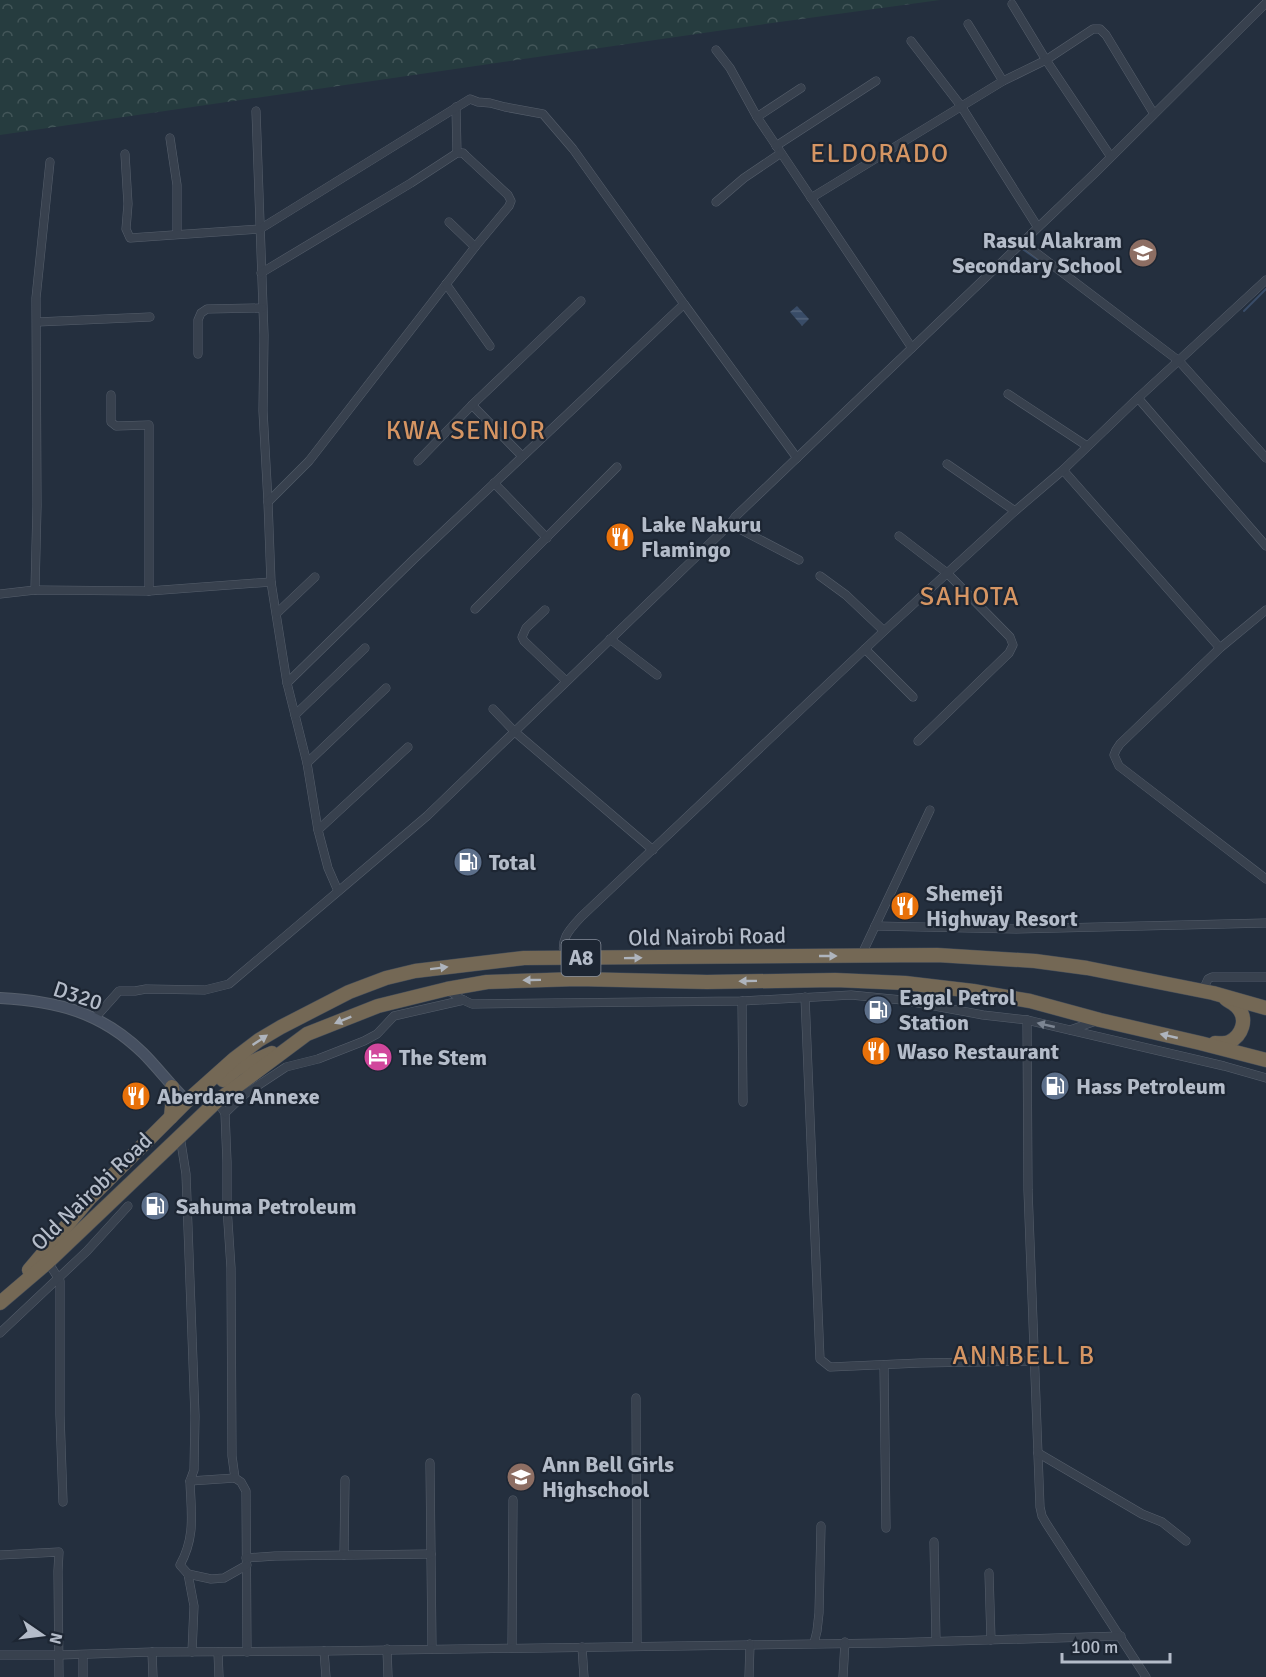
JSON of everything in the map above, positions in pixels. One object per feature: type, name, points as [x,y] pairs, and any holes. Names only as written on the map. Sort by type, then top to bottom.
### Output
[{"type":"highway","name":"Old Nairobi Road","points":[[13,1291],[90,1198],[171,1117],[259,1040],[349,992],[386,978],[414,971],[524,958],[937,955],[1035,961],[1087,968],[1208,992],[1266,1008]]},
{"type":"highway","name":"Old Nairobi Road","points":[[0,1303],[48,1262],[180,1136],[221,1107],[307,1034],[378,1006],[447,989],[487,982],[528,980],[707,982],[835,980],[905,983],[1030,1001],[1266,1060]]},
{"type":"highway","points":[[1200,1043],[1227,1043],[1233,1040],[1243,1027],[1243,1018],[1238,1008],[1208,992]]},
{"type":"highway","points":[[302,1016],[297,1028],[307,1034]]},
{"type":"highway","points":[[100,1211],[129,1175],[186,1113],[191,1100],[238,1068],[288,1048]]},
{"type":"highway","points":[[171,1117],[172,1087]]},
{"type":"street","points":[[95,1018],[119,991],[205,990],[229,984],[427,816],[1111,157],[1266,3]]},
{"type":"street","points":[[1012,4],[1046,60],[1111,157]]},
{"type":"street","points":[[968,24],[1003,81]]},
{"type":"street","points":[[811,198],[961,106],[1003,81],[1046,60],[1094,29],[1106,35],[1154,114]]},
{"type":"street","points":[[911,41],[961,106],[1037,226]]},
{"type":"street","points":[[716,50],[730,68],[757,117],[912,348]]},
{"type":"street","points":[[716,202],[779,149],[876,81]]},
{"type":"street","points":[[757,117],[801,88]]},
{"type":"street","points":[[125,154],[128,204],[126,229],[130,238],[260,229],[470,99],[543,114],[573,149],[796,458]]},
{"type":"street","points":[[456,107],[457,153]]},
{"type":"street","points":[[255,111],[260,229],[263,411],[271,582],[287,683],[307,763],[318,830],[328,868],[338,891]]},
{"type":"street","points":[[170,138],[177,185],[177,234]]},
{"type":"street","points":[[261,273],[457,153],[463,153],[508,195],[511,201],[309,461],[268,502]]},
{"type":"street","points":[[35,591],[36,298],[50,162]]},
{"type":"street","points":[[449,222],[475,246]]},
{"type":"street","points":[[1022,242],[1179,361],[1266,459]]},
{"type":"street","points":[[565,958],[563,950],[567,932],[884,631],[1063,470],[1266,280]]},
{"type":"street","points":[[446,284],[490,346]]},
{"type":"street","points":[[418,460],[580,301]]},
{"type":"street","points":[[287,683],[684,303]]},
{"type":"street","points":[[198,354],[198,320],[201,313],[207,309],[262,308]]},
{"type":"street","points":[[37,321],[150,317]]},
{"type":"street","points":[[1008,394],[1087,446]]},
{"type":"street","points":[[111,395],[111,422],[116,426],[149,425],[149,591]]},
{"type":"street","points":[[1138,398],[1266,546]]},
{"type":"street","points":[[472,405],[522,456]]},
{"type":"street","points":[[947,464],[1015,511]]},
{"type":"street","points":[[475,609],[617,467]]},
{"type":"street","points":[[1063,470],[1220,648]]},
{"type":"street","points":[[494,483],[547,538]]},
{"type":"street","points":[[730,524],[799,560]]},
{"type":"street","points":[[899,536],[947,573],[1010,637],[1013,645],[1009,653],[918,741]]},
{"type":"street","points":[[820,576],[846,595],[884,631]]},
{"type":"street","points":[[277,613],[315,577]]},
{"type":"street","points":[[0,594],[35,591],[149,591],[271,582]]},
{"type":"street","points":[[546,610],[526,628],[522,635],[523,639],[566,681]]},
{"type":"street","points":[[1266,610],[1220,648],[1120,744],[1114,755],[1119,766],[1266,879]]},
{"type":"street","points":[[610,639],[657,675]]},
{"type":"street","points":[[295,715],[365,648]]},
{"type":"street","points":[[865,649],[913,697]]},
{"type":"street","points":[[307,763],[386,688]]},
{"type":"street","points":[[493,709],[515,732],[653,850]]},
{"type":"street","points":[[318,830],[408,747]]},
{"type":"street","points":[[861,956],[930,810]]},
{"type":"street","points":[[875,926],[1016,929],[1266,923]]},
{"type":"street","points":[[1208,992],[1204,983],[1212,977],[1266,977]]},
{"type":"street","points":[[447,989],[472,1004],[742,1001],[851,995],[889,998],[983,1015],[1027,1020],[1266,1078]]},
{"type":"street","points":[[805,997],[820,1359],[830,1367],[1034,1361]]},
{"type":"street","name":"D320","points":[[0,998],[45,1003],[68,1008],[95,1018],[129,1040],[172,1087],[191,1100]]},
{"type":"street","points":[[235,1478],[232,1456],[231,1268],[227,1162],[221,1107],[286,1067],[318,1059],[364,1041],[377,1034],[394,1016],[464,1000]]},
{"type":"street","points":[[742,1001],[743,1102]]},
{"type":"street","points":[[1027,1020],[1028,1190],[1040,1507],[1042,1516],[1146,1677]]},
{"type":"street","points":[[1068,1030],[1100,1020]]},
{"type":"street","name":"D320","points":[[161,1073],[176,1081],[191,1100]]},
{"type":"street","points":[[180,1136],[186,1174],[195,1416],[194,1470],[190,1481],[192,1532],[187,1552],[180,1565],[188,1574],[194,1606],[192,1652]]},
{"type":"street","points":[[0,1333],[59,1279],[128,1206]]},
{"type":"street","points":[[187,1209],[227,1207]]},
{"type":"street","points":[[48,1262],[60,1281],[60,1415],[63,1502]]},
{"type":"street","points":[[884,1365],[886,1528]]},
{"type":"street","points":[[636,1398],[637,1645]]},
{"type":"street","points":[[1038,1453],[1142,1514],[1162,1522],[1186,1541]]},
{"type":"street","points":[[430,1463],[432,1649]]},
{"type":"street","points":[[190,1481],[235,1478],[241,1482],[246,1491],[247,1652]]},
{"type":"street","points":[[344,1555],[345,1480]]},
{"type":"street","points":[[512,1648],[513,1500]]},
{"type":"street","points":[[814,1643],[819,1613],[821,1526]]},
{"type":"street","points":[[934,1542],[936,1641]]},
{"type":"street","points":[[0,1556],[59,1552],[59,1677]]},
{"type":"street","points":[[188,1574],[211,1579],[224,1578],[247,1562],[275,1556],[430,1554]]},
{"type":"street","points":[[989,1573],[991,1640]]},
{"type":"street","points":[[0,1654],[582,1647],[1121,1636]]},
{"type":"street","points":[[843,1677],[845,1642]]},
{"type":"street","points":[[749,1677],[750,1644]]},
{"type":"street","points":[[582,1647],[584,1677]]},
{"type":"street","points":[[387,1649],[388,1677]]},
{"type":"street","points":[[324,1651],[326,1677]]},
{"type":"street","points":[[152,1652],[153,1677]]},
{"type":"street","points":[[218,1652],[219,1677]]},
{"type":"street","points":[[82,1677],[83,1654]]},
{"type":"green space","points":[[0,0],[940,0],[0,135]]},
{"type":"water","points":[[797,306],[809,319],[802,326],[790,312]]},
{"type":"waterway","points":[[1021,248],[1050,268]]},
{"type":"waterway","points":[[1244,311],[1266,289]]},
{"type":"place","name":"Rasul Alakram Secondary School","points":[[1143,253]]},
{"type":"place","name":"Lake Nakuru Flamingo","points":[[620,537]]},
{"type":"place","name":"Total","points":[[468,862]]},
{"type":"place","name":"Shemeji Highway Resort","points":[[905,906]]},
{"type":"place","name":"Eagal Petrol Station","points":[[878,1010]]},
{"type":"place","name":"Waso Restaurant","points":[[876,1051]]},
{"type":"place","name":"The Stem","points":[[378,1057]]},
{"type":"place","name":"Hass Petroleum","points":[[1055,1086]]},
{"type":"place","name":"Aberdare Annexe","points":[[136,1096]]},
{"type":"place","name":"Sahuma Petroleum","points":[[155,1206]]},
{"type":"place","name":"Ann Bell Girls Highschool","points":[[521,1477]]},
{"type":"district","name":"ELDORADO","points":[[880,153]]},
{"type":"district","name":"KWA SENIOR","points":[[466,430]]},
{"type":"district","name":"SAHOTA","points":[[970,596]]},
{"type":"district","name":"ANNBELL B","points":[[1024,1355]]}]
